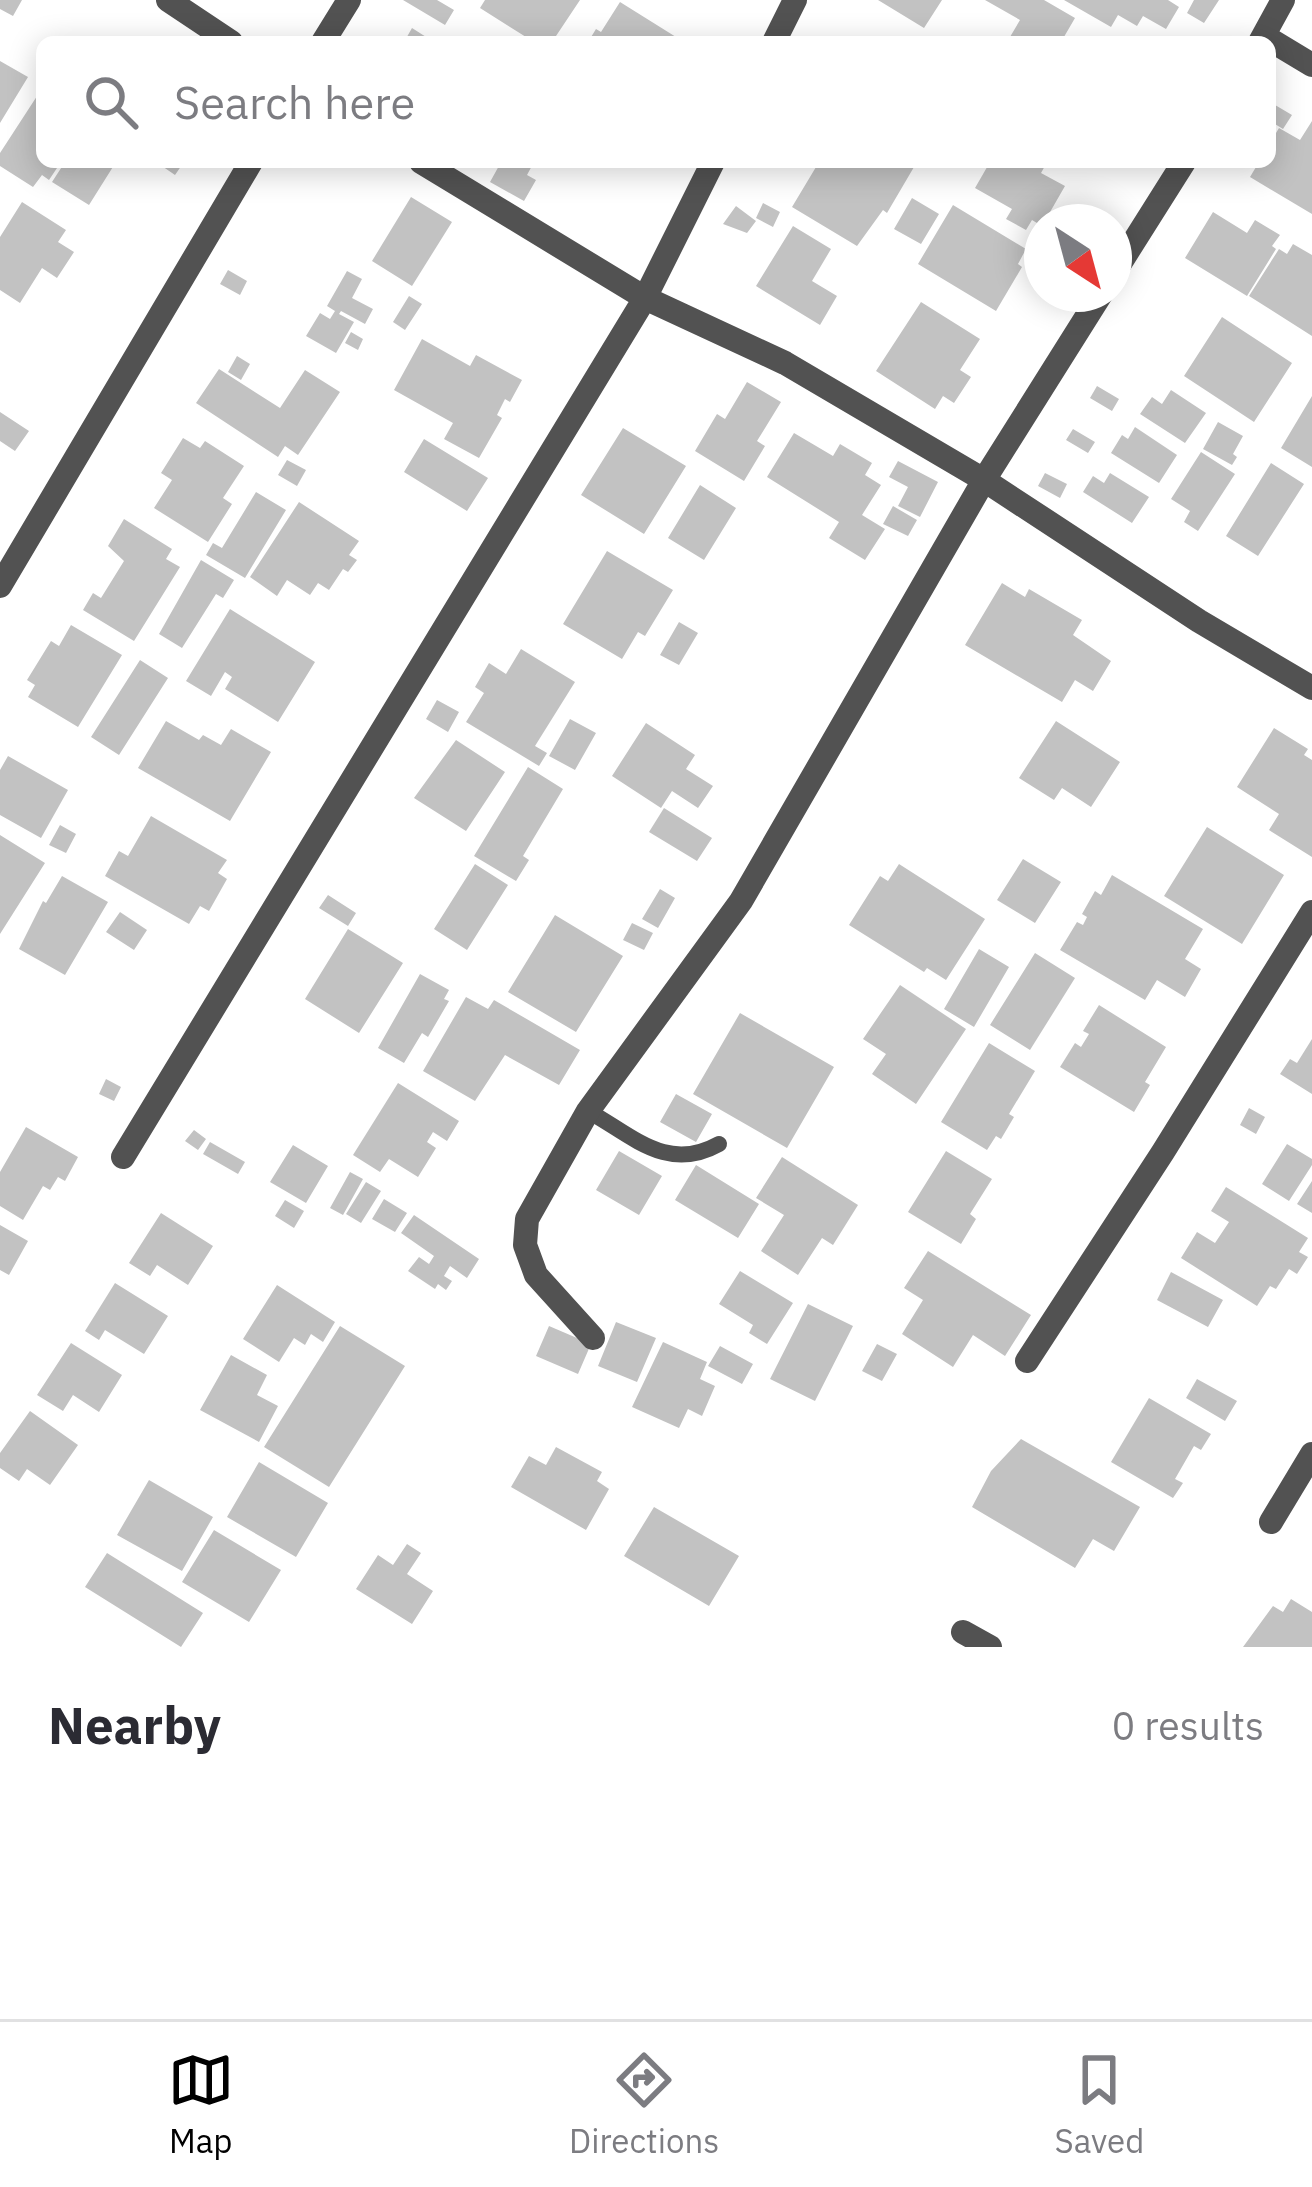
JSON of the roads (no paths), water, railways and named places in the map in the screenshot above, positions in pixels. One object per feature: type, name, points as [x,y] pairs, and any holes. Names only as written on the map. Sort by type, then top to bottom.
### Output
[{"type":"street","points":[[169,0],[221,36]]},
{"type":"street","points":[[326,36],[349,0]]},
{"type":"street","points":[[777,36],[795,0]]},
{"type":"street","points":[[1264,36],[1282,0]]},
{"type":"street","points":[[1276,46],[1312,65]]},
{"type":"street","points":[[0,586],[246,168]]},
{"type":"street","points":[[431,168],[645,298],[785,363],[984,480],[1198,621],[1312,688]]},
{"type":"street","points":[[123,1157],[645,298],[710,168]]},
{"type":"street","points":[[1132,244],[1180,168]]},
{"type":"street","points":[[593,1338],[536,1275],[525,1246],[527,1219],[588,1111],[741,901],[984,480],[1090,312]]},
{"type":"street","points":[[1027,1361],[1312,912]]},
{"type":"street","points":[[1270,1522],[1312,1454]]},
{"type":"street","points":[[963,1631],[990,1647]]},
{"type":"lane","points":[[588,1111],[670,1157],[688,1157],[719,1144]]}]
